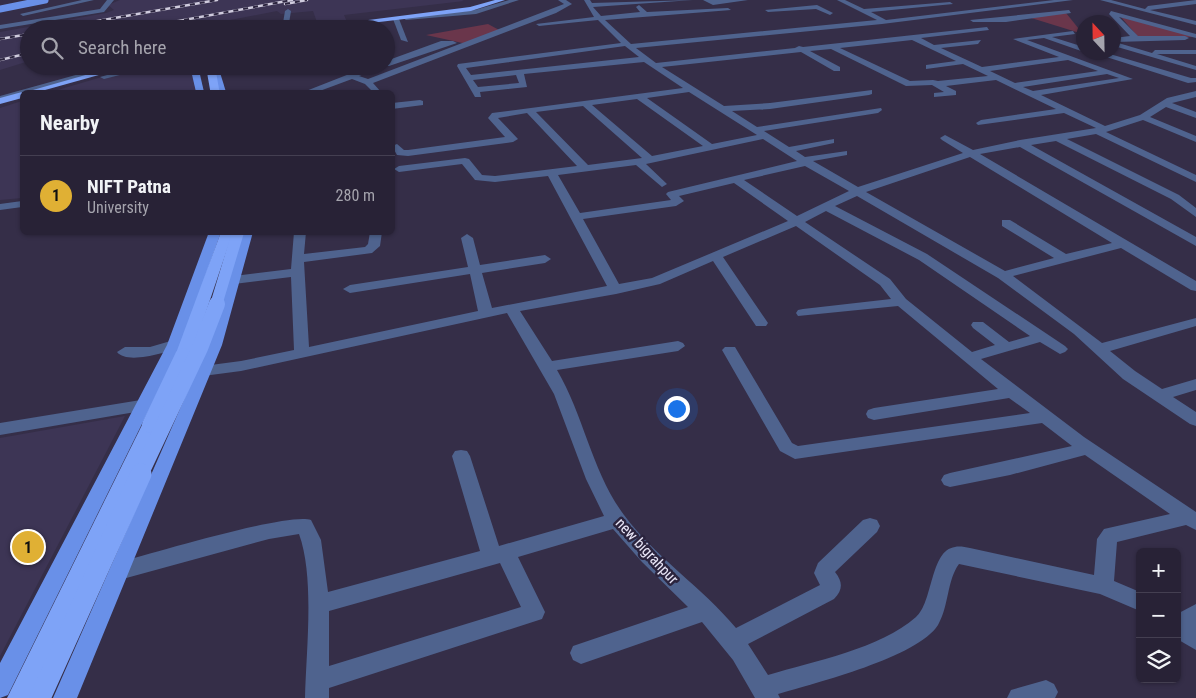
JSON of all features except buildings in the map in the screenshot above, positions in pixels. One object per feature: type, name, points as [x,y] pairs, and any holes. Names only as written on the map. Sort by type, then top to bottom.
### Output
[{"type":"highway","points":[[378,20],[471,9],[502,0]]},
{"type":"highway","points":[[392,20],[471,11],[510,0]]},
{"type":"highway","points":[[37,90],[93,75]]},
{"type":"highway","points":[[47,90],[102,75]]},
{"type":"highway","points":[[204,75],[207,90]]},
{"type":"highway","points":[[213,75],[215,90]]},
{"type":"highway","points":[[19,698],[150,425],[226,235]]},
{"type":"highway","points":[[40,698],[132,492],[200,348],[212,319],[237,235]]},
{"type":"main road","points":[[0,9],[38,0],[50,0]]},
{"type":"main road","points":[[197,75],[200,90]]},
{"type":"main road","points":[[198,78],[218,76],[222,90]]},
{"type":"main road","points":[[0,687],[143,406],[179,351],[215,235]]},
{"type":"main road","points":[[65,698],[215,345],[246,235]]},
{"type":"street","points":[[38,0],[56,7]]},
{"type":"street","points":[[14,16],[91,0]]},
{"type":"street","points":[[45,20],[102,11],[105,9],[105,4],[111,0]]},
{"type":"street","points":[[405,40],[401,18],[483,11],[516,0]]},
{"type":"street","points":[[395,72],[534,22],[569,4],[561,0]]},
{"type":"street","points":[[588,3],[690,0]]},
{"type":"street","points":[[706,0],[713,3],[750,0]]},
{"type":"street","points":[[788,0],[802,7]]},
{"type":"street","points":[[1020,0],[1033,4]]},
{"type":"street","points":[[626,44],[884,21],[1070,0]]},
{"type":"street","points":[[1098,0],[1136,38]]},
{"type":"street","points":[[1103,0],[1195,22]]},
{"type":"street","points":[[1166,0],[1180,4]]},
{"type":"street","points":[[842,1],[858,1]]},
{"type":"street","points":[[842,1],[884,21],[895,29],[1065,110],[1196,179]]},
{"type":"street","points":[[1060,1],[1074,19]]},
{"type":"street","points":[[1139,9],[1196,2]]},
{"type":"street","points":[[588,3],[599,18],[626,44],[692,89],[788,150],[857,192],[920,225],[1003,275],[1071,324],[1117,366],[1196,420]]},
{"type":"street","points":[[862,11],[959,4]]},
{"type":"street","points":[[768,10],[818,6],[830,13]]},
{"type":"street","points":[[639,7],[645,14]]},
{"type":"street","points":[[994,8],[1040,22]]},
{"type":"street","points":[[534,22],[728,10]]},
{"type":"street","points":[[286,20],[288,12]]},
{"type":"street","points":[[968,21],[1023,18],[1069,12]]},
{"type":"street","points":[[1111,13],[1196,37]]},
{"type":"street","points":[[534,22],[545,34]]},
{"type":"street","points":[[0,27],[20,24]]},
{"type":"street","points":[[803,28],[829,45],[909,84],[933,82],[953,93],[937,95]]},
{"type":"street","points":[[1056,28],[1076,33]]},
{"type":"street","points":[[839,35],[895,29]]},
{"type":"street","points":[[469,78],[648,59],[800,48],[988,29]]},
{"type":"street","points":[[519,72],[524,85],[477,92],[461,66],[722,32]]},
{"type":"street","points":[[1030,94],[1129,79],[1017,39],[1073,32]]},
{"type":"street","points":[[1043,36],[1076,47]]},
{"type":"street","points":[[1121,39],[1196,37]]},
{"type":"street","points":[[395,60],[446,42],[461,45],[430,58],[395,69]]},
{"type":"street","points":[[932,47],[978,42]]},
{"type":"street","points":[[1121,46],[1186,66],[1196,67]]},
{"type":"street","points":[[432,47],[447,50]]},
{"type":"street","points":[[800,48],[837,69]]},
{"type":"street","points":[[1121,50],[1129,49]]},
{"type":"street","points":[[1031,53],[1048,50]]},
{"type":"street","points":[[1139,52],[1196,52]]},
{"type":"street","points":[[415,53],[430,58]]},
{"type":"street","points":[[980,70],[1068,58]]},
{"type":"street","points":[[398,59],[413,63]]},
{"type":"street","points":[[1120,60],[1191,81],[1196,80]]},
{"type":"street","points":[[929,67],[963,62]]},
{"type":"street","points":[[1012,86],[1108,72]]},
{"type":"street","points":[[39,90],[88,75]]},
{"type":"street","points":[[56,90],[115,75]]},
{"type":"street","points":[[368,82],[386,75]]},
{"type":"street","points":[[313,90],[352,76],[368,82],[375,90]]},
{"type":"street","points":[[938,84],[997,78]]},
{"type":"street","points":[[395,148],[401,153],[408,153],[512,140],[493,116],[692,89]]},
{"type":"street","points":[[723,109],[770,106],[869,92]]},
{"type":"street","points":[[203,371],[241,366],[302,351],[486,313],[616,290],[665,277],[715,256],[744,241],[795,222],[857,192],[970,154],[1101,130],[1143,117],[1164,103],[1196,94]]},
{"type":"street","points":[[0,102],[20,96]]},
{"type":"street","points":[[639,96],[709,146]]},
{"type":"street","points":[[0,102],[20,97]]},
{"type":"street","points":[[395,106],[420,103]]},
{"type":"street","points":[[585,103],[644,160],[662,184]]},
{"type":"street","points":[[1164,103],[1196,115]]},
{"type":"street","points":[[399,169],[465,161],[469,163],[476,176],[484,179],[551,172],[644,160],[761,133],[878,110]]},
{"type":"street","points":[[981,123],[1065,110]]},
{"type":"street","points":[[530,111],[584,167]]},
{"type":"street","points":[[1143,117],[1196,139]]},
{"type":"street","points":[[945,138],[1196,287]]},
{"type":"street","points":[[1058,138],[1175,197],[1196,214]]},
{"type":"street","points":[[788,150],[831,141]]},
{"type":"street","points":[[1020,144],[1196,242]]},
{"type":"street","points":[[576,217],[676,203],[678,200],[672,194],[738,180],[843,152]]},
{"type":"street","points":[[551,172],[616,290]]},
{"type":"street","points":[[738,180],[795,222],[885,282],[902,302],[1012,392],[1087,448],[1193,520]]},
{"type":"street","points":[[0,207],[20,204]]},
{"type":"street","points":[[828,206],[923,257],[1060,349]]},
{"type":"street","points":[[1006,223],[1064,260]]},
{"type":"street","points":[[300,235],[297,266],[302,351]]},
{"type":"street","points":[[234,280],[368,250],[374,246],[376,235]]},
{"type":"street","points":[[467,238],[486,313]]},
{"type":"street","points":[[1003,275],[1121,244]]},
{"type":"street","points":[[715,256],[761,323]]},
{"type":"street","points":[[350,290],[545,259]]},
{"type":"street","points":[[803,314],[902,302]]},
{"type":"street","name":"new bigrahpur","points":[[512,308],[567,404],[595,480],[616,520],[658,566],[707,612],[733,641],[765,693]]},
{"type":"street","points":[[1099,349],[1196,322]]},
{"type":"street","points":[[978,325],[1006,347]]},
{"type":"street","points":[[969,357],[1043,337]]},
{"type":"street","points":[[546,367],[678,346]]},
{"type":"street","points":[[730,350],[786,447],[795,453],[1045,417]]},
{"type":"street","points":[[125,352],[179,351]]},
{"type":"street","points":[[1159,396],[1196,384]]},
{"type":"street","points":[[874,414],[1012,392]]},
{"type":"street","points":[[0,429],[192,398]]},
{"type":"street","points":[[950,480],[1010,468],[1087,448]]},
{"type":"street","points":[[119,571],[269,531],[304,525],[309,530],[318,604],[317,689],[534,612],[499,554],[461,456]]},
{"type":"street","points":[[318,604],[616,520]]},
{"type":"street","points":[[1103,586],[1107,540],[1111,535],[1193,520]]},
{"type":"street","points":[[733,641],[827,592],[831,588],[830,582],[824,573],[825,569],[870,526]]},
{"type":"street","points":[[765,693],[893,644],[914,633],[927,622],[936,605],[949,560],[955,554],[1103,586],[1136,600]]},
{"type":"street","points":[[581,653],[707,612]]},
{"type":"street","points":[[1181,623],[1196,614]]},
{"type":"street","points":[[1181,628],[1196,640]]},
{"type":"street","points":[[1019,698],[1046,692]]},
{"type":"shaded area","points":[[120,0],[464,1],[344,15],[346,20],[316,20],[313,11],[281,14],[277,11],[230,20],[67,20],[114,10],[108,5]]},
{"type":"shaded area","points":[[1066,13],[1076,25],[1076,32],[1028,17]]},
{"type":"shaded area","points":[[1121,17],[1196,37],[1139,38]]},
{"type":"shaded area","points":[[488,24],[501,31],[467,44],[426,35]]},
{"type":"shaded area","points":[[20,28],[20,64],[0,70],[0,32]]},
{"type":"shaded area","points":[[109,75],[197,75],[196,88],[200,90],[58,90]]},
{"type":"shaded area","points":[[20,102],[20,198],[0,200],[0,108]]},
{"type":"shaded area","points":[[125,416],[0,656],[0,438]]},
{"type":"railway","points":[[103,20],[217,0]]},
{"type":"railway","points":[[184,20],[292,0]]},
{"type":"railway","points":[[285,4],[307,0]]},
{"type":"railway","points":[[0,39],[20,36]]},
{"type":"railway","points":[[0,60],[20,55]]},
{"type":"place","name":"NIFT Patna","points":[[28,547]]}]
